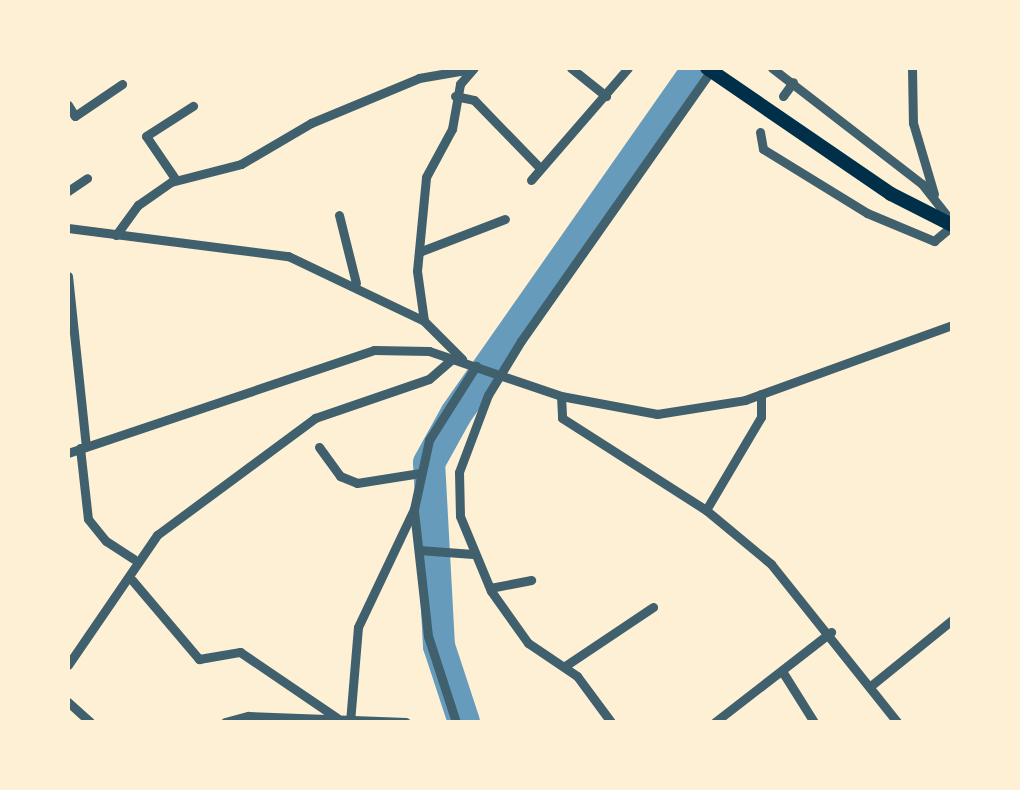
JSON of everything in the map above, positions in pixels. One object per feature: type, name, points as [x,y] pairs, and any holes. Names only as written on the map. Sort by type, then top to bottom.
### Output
[{"type":"main road","points":[[711,68],[891,194],[952,224]]},
{"type":"street","points":[[424,321],[419,252],[426,177],[452,129],[456,96],[472,68]]},
{"type":"street","points":[[116,236],[138,205],[176,180],[261,155],[310,124],[419,78],[472,68]]},
{"type":"street","points":[[571,68],[606,96]]},
{"type":"street","points":[[531,180],[628,68]]},
{"type":"street","points":[[610,722],[566,666],[548,662],[528,643],[490,588],[460,516],[458,472],[500,373],[711,68]]},
{"type":"street","points":[[772,68],[935,196]]},
{"type":"street","points":[[760,132],[763,149],[867,213],[934,241],[952,224],[935,196],[913,123],[912,68]]},
{"type":"street","points":[[783,96],[793,82]]},
{"type":"street","points":[[68,106],[75,116],[122,84]]},
{"type":"street","points":[[456,96],[474,100],[540,168]]},
{"type":"street","points":[[176,180],[146,136],[193,106]]},
{"type":"street","points":[[68,191],[87,178]]},
{"type":"street","points":[[340,215],[356,284]]},
{"type":"street","points":[[419,252],[505,219]]},
{"type":"street","points":[[68,228],[258,248],[356,284],[424,321],[458,359]]},
{"type":"street","points":[[68,276],[88,519],[106,541],[134,559]]},
{"type":"street","points":[[68,453],[374,350],[458,359],[560,396],[657,414],[762,394],[952,325]]},
{"type":"street","points":[[68,665],[132,580],[134,559],[275,442],[315,418],[429,379],[458,359]]},
{"type":"street","points":[[350,720],[358,627],[414,509],[429,440],[479,366]]},
{"type":"street","points":[[706,510],[760,418],[762,394]]},
{"type":"street","points":[[560,396],[562,418],[706,510],[771,564],[873,684],[897,722]]},
{"type":"street","points":[[319,447],[340,476],[357,483],[420,473]]},
{"type":"street","points":[[414,509],[428,636],[456,722]]},
{"type":"street","points":[[419,550],[473,554]]},
{"type":"street","points":[[132,580],[199,659],[240,652],[336,718]]},
{"type":"street","points":[[490,588],[531,580]]},
{"type":"street","points":[[566,666],[654,607]]},
{"type":"street","points":[[873,684],[952,620]]},
{"type":"street","points":[[715,722],[831,632]]},
{"type":"street","points":[[782,671],[814,722]]},
{"type":"street","points":[[68,702],[90,722]]},
{"type":"street","points":[[226,722],[248,716],[406,722]]},
{"type":"waterway","points":[[464,722],[439,646],[429,463],[456,414],[698,68]]}]
